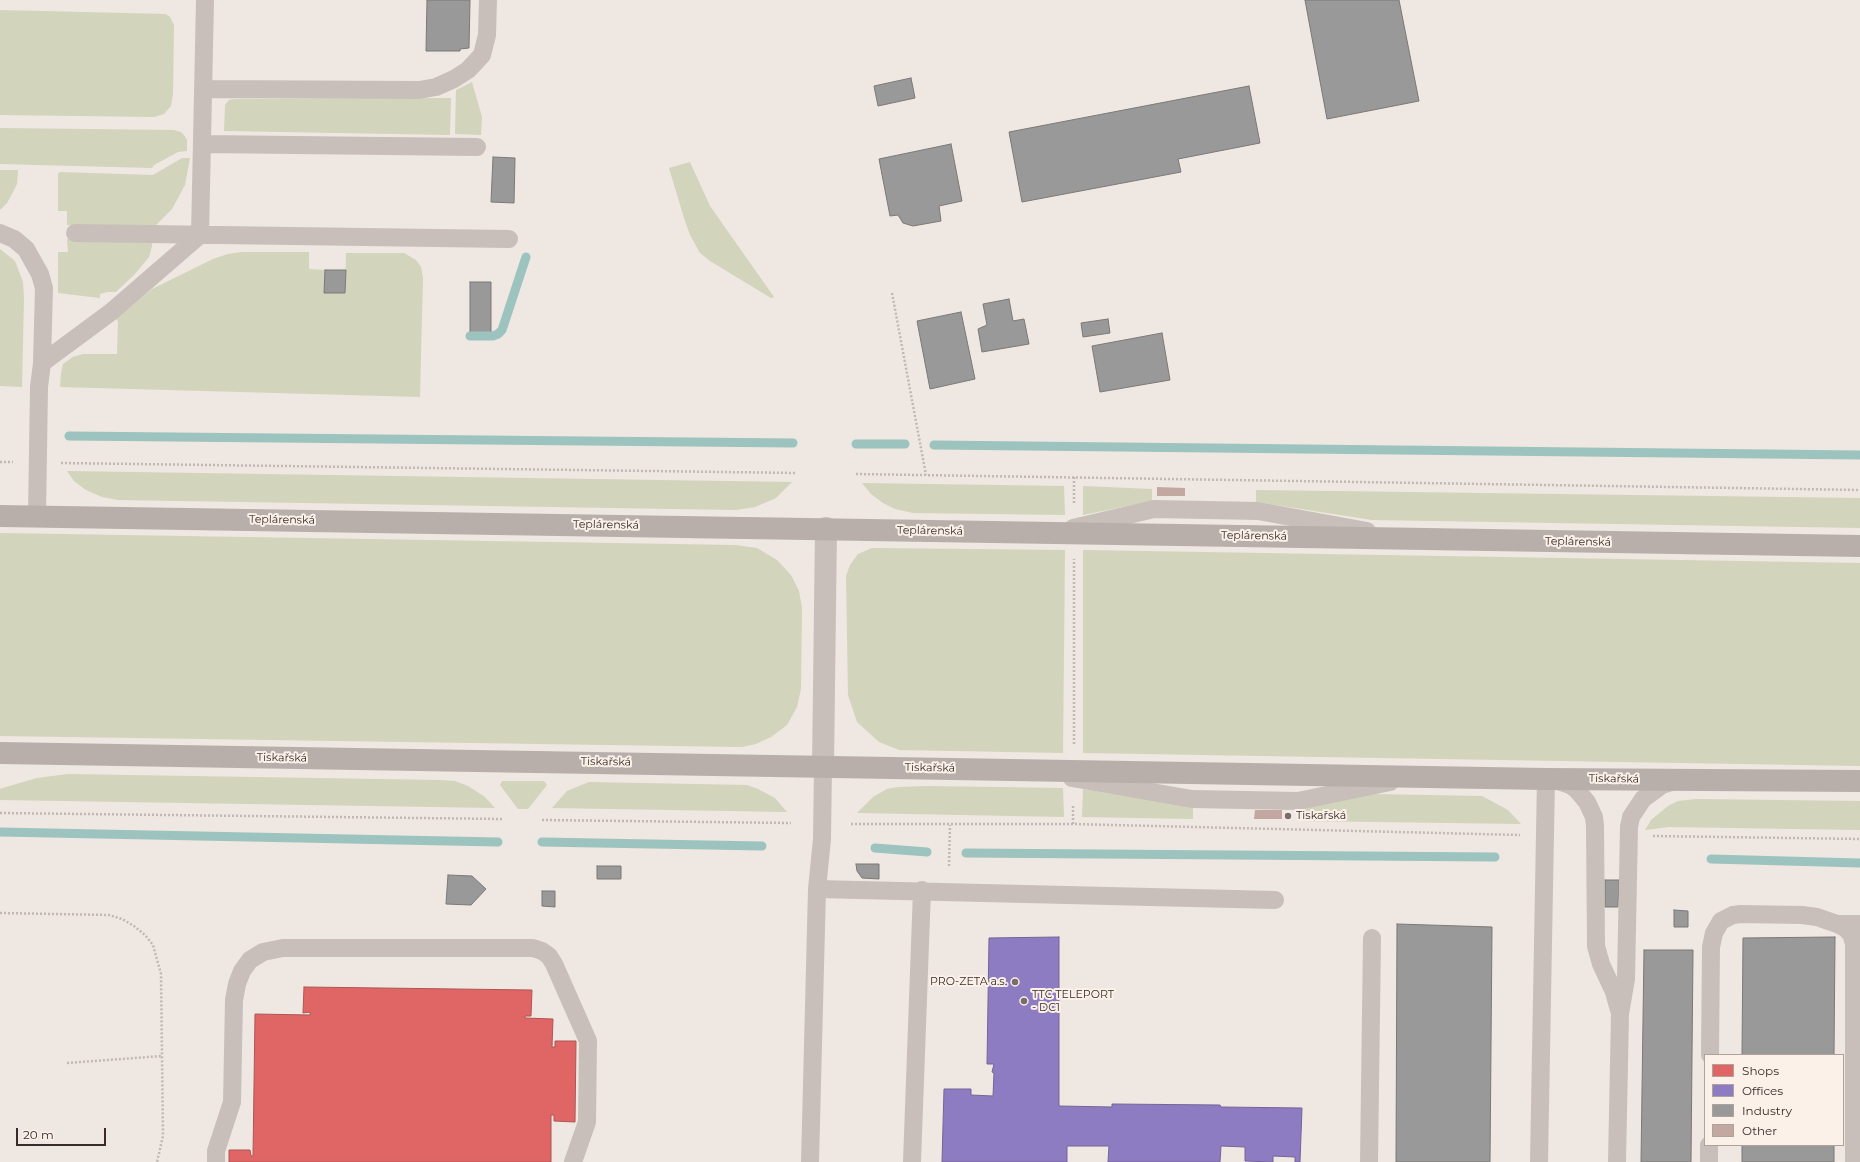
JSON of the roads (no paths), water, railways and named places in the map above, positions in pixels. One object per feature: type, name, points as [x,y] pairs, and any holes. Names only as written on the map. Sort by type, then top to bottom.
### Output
[{"type":"street","name":"Teplárenská","points":[[0,516],[826,528],[1860,546]]},
{"type":"street","points":[[823,766],[826,528]]},
{"type":"street","name":"Tiskařská","points":[[0,753],[1548,779],[1816,782],[1860,781]]},
{"type":"street","points":[[1816,782],[1860,785]]},
{"type":"lane","points":[[42,363],[111,312],[200,235],[205,0]]},
{"type":"lane","points":[[204,89],[419,90],[436,87],[454,79],[468,70],[482,55],[487,35],[488,0]]},
{"type":"lane","points":[[203,144],[477,147]]},
{"type":"lane","points":[[0,233],[14,239],[26,249],[40,274],[44,288],[45,300],[40,387],[37,516]]},
{"type":"lane","points":[[75,233],[509,239]]},
{"type":"lane","points":[[0,761],[40,754]]},
{"type":"lane","points":[[810,1162],[818,889],[822,839],[823,766]]},
{"type":"lane","points":[[1539,1162],[1548,779],[1570,785],[1576,789],[1586,802],[1594,817],[1596,946],[1601,964],[1618,1001],[1620,1014]]},
{"type":"lane","points":[[1618,1162],[1620,1014],[1626,978],[1629,827],[1631,817],[1643,799],[1653,790],[1662,785],[1678,780]]},
{"type":"lane","points":[[818,889],[922,890],[1275,900]]},
{"type":"lane","points":[[912,1162],[922,890]]},
{"type":"lane","points":[[1710,1054],[1711,947],[1714,933],[1721,921],[1733,915],[1741,914],[1802,915],[1817,917],[1845,928],[1851,934],[1854,944],[1854,1162]]},
{"type":"lane","points":[[1837,924],[1860,924]]},
{"type":"lane","points":[[1369,1162],[1372,938]]},
{"type":"lane","points":[[216,1162],[216,1150],[232,1102],[234,1000],[237,984],[242,971],[250,960],[263,952],[291,948],[533,948],[542,951],[549,956],[554,964],[588,1041],[587,1122],[573,1162]]},
{"type":"lane","points":[[1709,1146],[1709,1162]]},
{"type":"waterway","points":[[470,336],[493,336],[502,330],[526,257]]},
{"type":"waterway","points":[[69,436],[793,443]]},
{"type":"waterway","points":[[856,444],[905,444]]},
{"type":"waterway","points":[[934,445],[1860,455]]},
{"type":"waterway","points":[[0,832],[498,842]]},
{"type":"waterway","points":[[542,842],[762,846]]},
{"type":"waterway","points":[[875,848],[927,852]]},
{"type":"waterway","points":[[966,853],[1495,857]]},
{"type":"waterway","points":[[1711,859],[1860,863]]},
{"type":"place","name":"Tiskařská","points":[[1288,816]]},
{"type":"place","name":"PRO-ZETA a.s.","points":[[1015,982]]},
{"type":"place","name":"TTC TELEPORT - DC1","points":[[1024,1001]]}]
